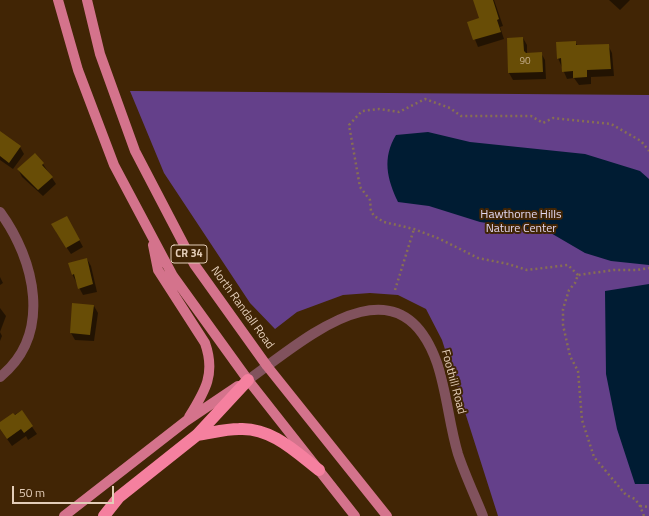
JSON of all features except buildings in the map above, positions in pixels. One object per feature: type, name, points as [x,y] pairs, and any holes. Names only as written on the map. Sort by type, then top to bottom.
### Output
[{"type":"highway","points":[[104,516],[119,498],[197,435],[248,380]]},
{"type":"highway","points":[[197,435],[241,428],[261,432],[284,442],[319,470]]},
{"type":"main road","name":"CR 34","points":[[58,0],[78,70],[114,165],[173,276],[248,380],[355,516]]},
{"type":"main road","name":"North Randall Road","points":[[87,0],[100,54],[135,151],[194,264],[267,366],[387,516]]},
{"type":"main road","points":[[150,232],[158,270],[205,343],[210,355],[210,374],[205,391],[186,421]]},
{"type":"main road","points":[[64,516],[186,421],[248,380]]},
{"type":"street","points":[[0,212],[20,248],[28,268],[35,306],[29,337],[13,364],[0,377]]},
{"type":"street","name":"Foothill Road","points":[[248,380],[328,323],[352,314],[387,311],[402,315],[411,321],[425,337],[437,364],[458,454],[483,516]]},
{"type":"path","points":[[578,276],[568,265],[527,270],[508,264],[478,258],[440,239],[414,229],[384,222],[374,216],[371,211],[370,200],[360,187],[349,125],[362,111],[379,109],[399,112],[425,99],[450,108],[461,116],[531,116],[543,123],[553,118],[611,124],[641,141],[649,151]]},
{"type":"path","points":[[394,290],[414,229]]},
{"type":"path","points":[[578,276],[614,270],[637,270],[649,268]]},
{"type":"path","points":[[578,276],[575,283],[569,290],[563,309],[563,324],[570,356],[578,371],[582,420],[594,457],[626,495],[634,499],[640,506],[644,516]]},
{"type":"path","points":[[640,506],[649,507]]},
{"type":"green space","name":"Hawthorne Hills Nature Center","points":[[130,91],[649,95],[649,516],[498,516],[442,340],[426,309],[398,295],[370,293],[343,295],[297,312],[275,329],[250,303],[164,173]]},
{"type":"water","points":[[428,132],[470,142],[585,154],[640,171],[649,179],[649,265],[611,261],[585,253],[549,232],[480,222],[429,206],[398,202],[391,185],[388,168],[389,152],[392,144],[396,135]]},
{"type":"water","points":[[649,284],[649,484],[635,484],[617,429],[606,374],[605,291]]}]
